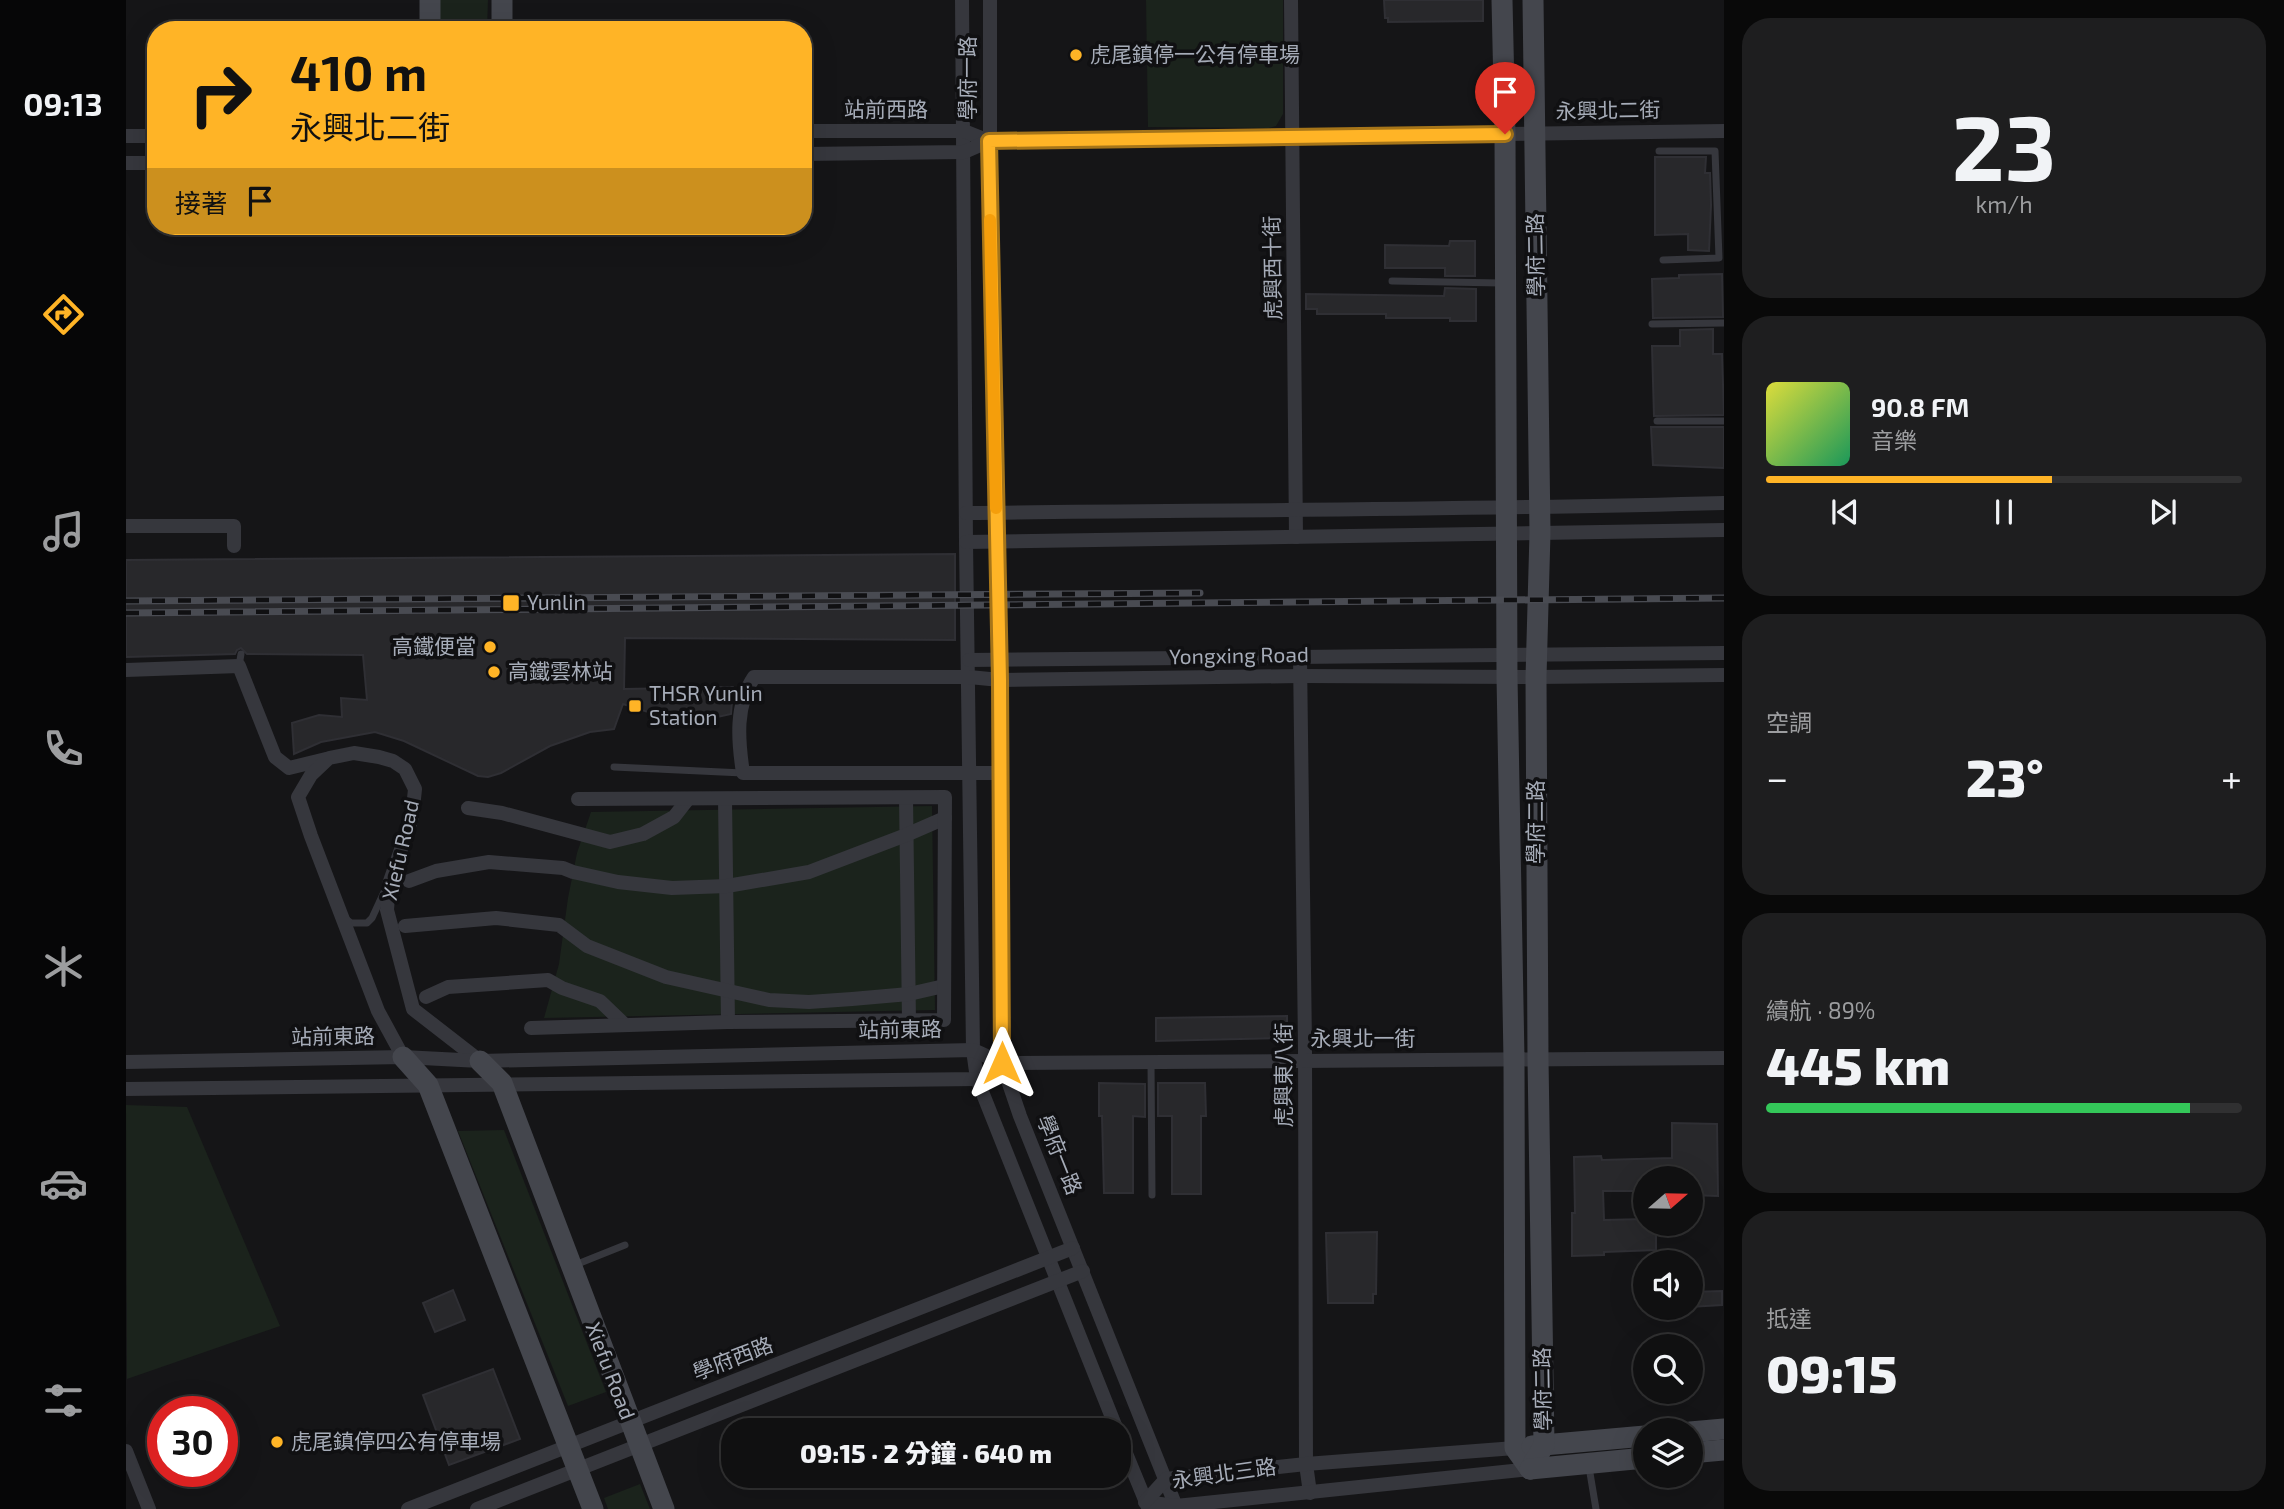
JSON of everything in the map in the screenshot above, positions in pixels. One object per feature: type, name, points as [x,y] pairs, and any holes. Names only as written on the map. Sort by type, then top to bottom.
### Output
[{"type":"street","points":[[430,0],[430,21]]},
{"type":"street","points":[[502,0],[502,21]]},
{"type":"street","name":"學府一路","points":[[962,0],[973,1050],[977,1079],[1111,1418]]},
{"type":"street","name":"學府一路","points":[[990,0],[989,141],[1000,680],[1002,1063],[1020,1116],[1176,1508]]},
{"type":"street","name":"虎興西十街","points":[[1291,0],[1296,537]]},
{"type":"street","name":"學府二路","points":[[1502,0],[1516,1448],[1530,1469],[1544,1445],[1538,1059],[1536,677],[1540,533],[1533,0]]},
{"type":"street","name":"站前西路","points":[[812,131],[964,131],[989,141]]},
{"type":"street","name":"永興北二街","points":[[989,141],[1724,131]]},
{"type":"street","points":[[126,136],[147,136]]},
{"type":"street","name":"站前西路","points":[[812,154],[964,152],[989,141]]},
{"type":"street","points":[[126,163],[147,163]]},
{"type":"street","points":[[967,513],[1296,511],[1507,506],[1539,508],[1724,503]]},
{"type":"street","points":[[126,526],[234,526],[234,546]]},
{"type":"street","points":[[966,542],[1724,530]]},
{"type":"street","name":"Yongxing Road","points":[[969,660],[1724,653]]},
{"type":"street","name":"虎興東八街","points":[[1300,657],[1307,1464],[1310,1493]]},
{"type":"street","points":[[130,669],[240,660],[275,757],[281,764],[289,768],[329,758]]},
{"type":"street","name":"Yongxing Road","points":[[743,773],[739,743],[740,715],[746,690],[754,677],[969,677],[1000,680],[1724,675]]},
{"type":"street","name":"Xiefu Road","points":[[329,758],[354,753],[393,761],[405,769],[415,789],[412,818],[388,884],[387,910],[412,1009],[480,1061],[502,1083],[664,1509]]},
{"type":"street","points":[[329,758],[311,775],[298,797],[311,836],[378,1011],[402,1057],[428,1085],[593,1509]]},
{"type":"street","points":[[743,773],[1000,773]]},
{"type":"street","points":[[531,1028],[944,1020],[945,797],[578,799]]},
{"type":"street","points":[[906,798],[909,1021]]},
{"type":"street","points":[[468,808],[502,813],[610,842],[643,834],[674,817],[688,799]]},
{"type":"street","points":[[726,799],[728,1023]]},
{"type":"street","points":[[409,880],[436,871],[489,862],[564,868],[618,882],[672,888],[727,886],[809,872],[945,818]]},
{"type":"street","points":[[405,926],[496,918],[559,925],[587,946],[666,977],[769,1000],[809,1002],[909,993],[944,986]]},
{"type":"street","points":[[426,997],[448,987],[548,980],[562,988],[600,1000],[625,1026]]},
{"type":"street","name":"站前東路","points":[[126,1062],[402,1057],[480,1061],[973,1050],[1002,1063]]},
{"type":"street","name":"永興北一街","points":[[1002,1063],[1724,1058]]},
{"type":"street","points":[[126,1089],[977,1079],[1002,1063]]},
{"type":"street","name":"學府西路","points":[[408,1509],[1073,1248]]},
{"type":"street","points":[[477,1509],[1083,1271]]},
{"type":"street","points":[[1703,1431],[1724,1429]]},
{"type":"street","name":"永興北三路","points":[[1147,1505],[1166,1479],[1307,1464],[1633,1437]]},
{"type":"street","points":[[1703,1452],[1724,1450]]},
{"type":"street","points":[[126,1451],[149,1509]]},
{"type":"street","name":"永興北三路","points":[[1147,1505],[1176,1508],[1633,1459]]},
{"type":"street","name":"學府一路","points":[[1131,1466],[1147,1505]]},
{"type":"lane","points":[[1659,151],[1716,151],[1721,204],[1719,258],[1662,260]]},
{"type":"lane","points":[[1392,281],[1506,283]]},
{"type":"lane","points":[[1652,324],[1724,323]]},
{"type":"lane","points":[[1657,421],[1724,421]]},
{"type":"lane","points":[[614,767],[743,773]]},
{"type":"lane","points":[[343,916],[351,923],[367,923],[388,884]]},
{"type":"lane","points":[[1151,1061],[1152,1195]]},
{"type":"lane","points":[[571,1266],[625,1245]]},
{"type":"lane","points":[[1588,1463],[1596,1509]]},
{"type":"shaded area","points":[[440,0],[488,0],[487,21],[440,21]]},
{"type":"shaded area","points":[[1146,0],[1283,0],[1283,114],[1276,126],[1148,127]]},
{"type":"shaded area","points":[[932,806],[935,1010],[544,1018],[559,964],[577,853],[591,812]]},
{"type":"shaded area","points":[[126,1105],[187,1107],[280,1326],[127,1379]]},
{"type":"shaded area","points":[[504,1130],[606,1392],[568,1406],[458,1131]]},
{"type":"shaded area","points":[[640,1484],[650,1509],[608,1509],[604,1498]]},
{"type":"building","points":[[1384,0],[1483,0],[1483,21],[1388,22],[1388,18],[1385,18]]},
{"type":"building","points":[[1655,157],[1706,157],[1705,173],[1710,173],[1709,251],[1688,250],[1688,234],[1655,235]]},
{"type":"building","points":[[1450,241],[1475,241],[1475,276],[1445,276],[1445,268],[1385,268],[1385,245],[1449,246]]},
{"type":"building","points":[[1722,274],[1723,317],[1653,318],[1652,279]]},
{"type":"building","points":[[1445,288],[1476,289],[1476,321],[1450,321],[1450,318],[1386,318],[1386,314],[1317,314],[1317,309],[1306,309],[1306,294],[1444,296]]},
{"type":"building","points":[[1713,329],[1713,354],[1722,354],[1724,415],[1654,416],[1652,346],[1680,346],[1680,330]]},
{"type":"building","points":[[1651,427],[1724,427],[1724,468],[1653,465]]},
{"type":"building","name":"高鐵雲林站","points":[[955,554],[955,640],[625,638],[624,689],[733,687],[731,714],[686,724],[623,704],[614,729],[590,732],[550,746],[501,773],[488,777],[478,776],[404,741],[375,732],[321,742],[294,754],[292,723],[319,715],[342,717],[341,698],[367,700],[363,655],[247,654],[241,648],[235,654],[126,657],[126,560]]},
{"type":"building","points":[[1287,1016],[1287,1038],[1156,1041],[1156,1018]]},
{"type":"building","points":[[1099,1083],[1145,1084],[1145,1117],[1133,1116],[1133,1193],[1104,1193]]},
{"type":"building","points":[[1158,1083],[1205,1083],[1206,1116],[1201,1116],[1201,1194],[1172,1194],[1172,1116],[1158,1116]]},
{"type":"building","points":[[1672,1123],[1717,1124],[1718,1196],[1703,1195],[1703,1166],[1633,1166],[1633,1191],[1603,1191],[1604,1220],[1633,1219],[1633,1236],[1656,1236],[1656,1250],[1572,1256],[1572,1213],[1575,1213],[1574,1157],[1601,1156],[1602,1160],[1672,1158]]},
{"type":"building","points":[[1377,1232],[1376,1294],[1373,1294],[1373,1303],[1328,1303],[1326,1233]]},
{"type":"building","points":[[453,1290],[465,1320],[435,1332],[423,1303]]},
{"type":"building","points":[[1722,1291],[1722,1305],[1703,1306],[1703,1292]]},
{"type":"building","points":[[493,1369],[520,1439],[449,1465],[423,1395]]},
{"type":"railway","points":[[126,601],[1200,593]]},
{"type":"railway","points":[[126,613],[1724,598]]},
{"type":"slow traffic","points":[[990,220],[996,508]]},
{"type":"place","name":"虎尾鎮停一公有停車場","points":[[1076,55]]},
{"type":"place","name":"Yunlin","points":[[511,603]]},
{"type":"place","name":"高鐵便當","points":[[490,647]]},
{"type":"place","name":"高鐵雲林站","points":[[494,672]]},
{"type":"place","name":"THSR Yunlin Station","points":[[635,706]]},
{"type":"place","name":"虎尾鎮停四公有停車場","points":[[277,1442]]},
{"type":"route","points":[[1002,1063],[1000,680],[989,141],[1505,134]]}]
